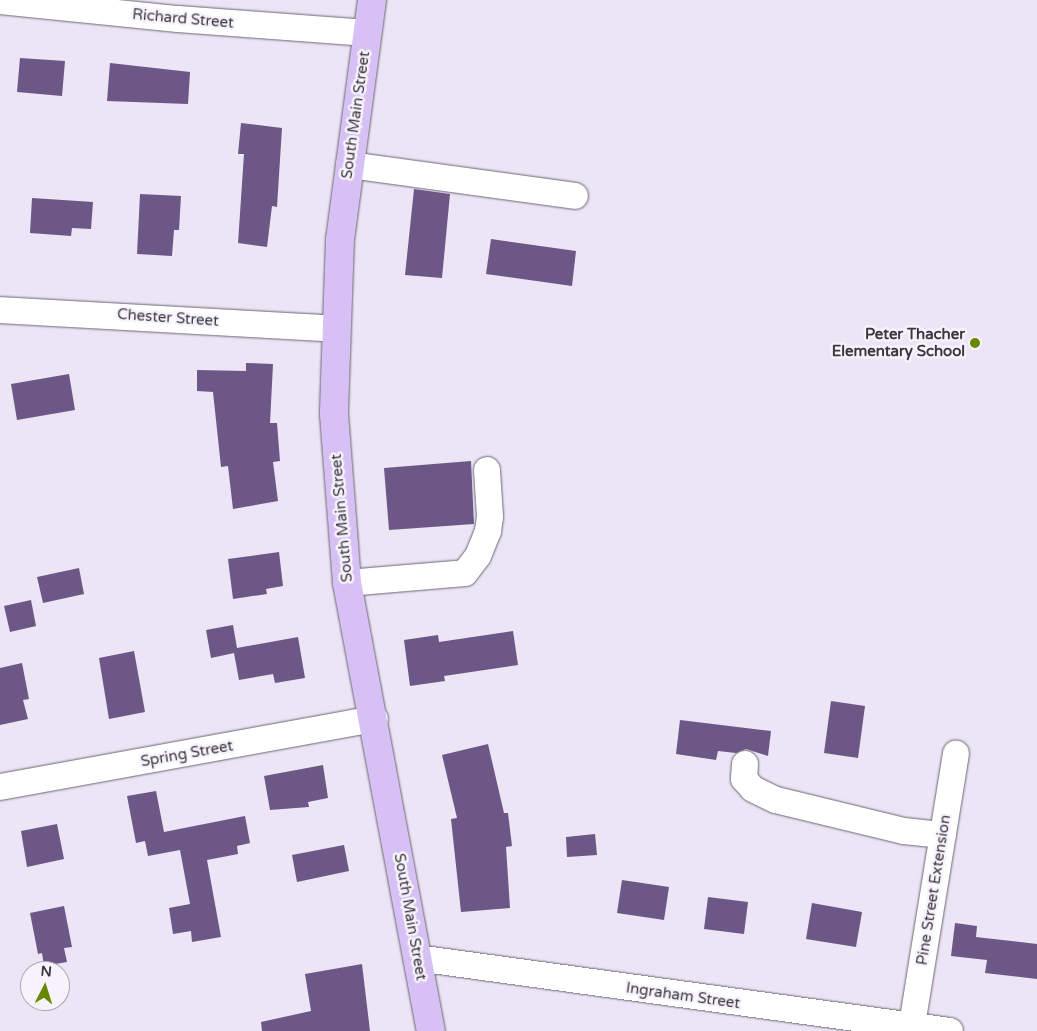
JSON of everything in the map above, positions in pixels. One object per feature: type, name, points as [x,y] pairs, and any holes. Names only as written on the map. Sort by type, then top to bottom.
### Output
[{"type":"main road","name":"South Main Street","points":[[372,0],[349,165],[336,282],[334,414],[347,583],[375,719],[431,1031]]},
{"type":"street","name":"Richard Street","points":[[0,1],[178,20],[367,33]]},
{"type":"street","points":[[349,165],[575,196]]},
{"type":"street","name":"Chester Street","points":[[0,310],[336,329]]},
{"type":"street","points":[[347,583],[465,573],[478,556],[488,531],[490,517],[487,470]]},
{"type":"street","name":"Spring Street","points":[[0,787],[375,719]]},
{"type":"street","name":"Pine Street Extension","points":[[912,1025],[956,754]]},
{"type":"street","points":[[745,764],[744,779],[776,800],[904,831],[943,835]]},
{"type":"street","name":"Ingraham Street","points":[[417,958],[950,1031]]},
{"type":"building","points":[[20,58],[65,61],[62,96],[17,92]]},
{"type":"building","points":[[110,63],[190,72],[188,104],[107,101]]},
{"type":"building","points":[[241,123],[282,128],[277,207],[272,206],[267,247],[238,243],[244,154],[238,154]]},
{"type":"building","points":[[414,189],[450,194],[442,278],[405,275]]},
{"type":"building","points":[[140,194],[181,196],[179,230],[174,230],[172,256],[137,254]]},
{"type":"building","points":[[32,198],[93,202],[91,229],[72,228],[71,236],[30,233]]},
{"type":"building","points":[[491,239],[576,251],[572,286],[486,274]]},
{"type":"building","points":[[246,363],[273,364],[270,423],[277,423],[280,461],[273,462],[278,501],[233,509],[228,466],[221,467],[213,392],[197,391],[197,370],[246,371]]},
{"type":"building","points":[[69,374],[75,410],[17,420],[11,384]]},
{"type":"building","points":[[471,461],[474,524],[389,530],[384,468]]},
{"type":"building","points":[[279,552],[283,586],[266,589],[267,594],[233,599],[228,559]]},
{"type":"building","points":[[79,568],[84,594],[43,603],[37,577]]},
{"type":"building","points":[[31,600],[36,626],[10,632],[4,606]]},
{"type":"building","points":[[233,625],[237,648],[298,637],[305,678],[275,683],[273,674],[239,680],[234,653],[211,658],[206,630]]},
{"type":"building","points":[[513,631],[518,665],[444,676],[445,681],[410,686],[404,640],[438,635],[439,642]]},
{"type":"building","points":[[134,651],[145,712],[109,719],[99,658]]},
{"type":"building","points":[[22,663],[29,699],[23,700],[28,719],[0,725],[0,668]]},
{"type":"building","points":[[831,701],[865,706],[858,758],[824,753]]},
{"type":"building","points":[[680,720],[771,731],[768,756],[746,749],[736,753],[718,751],[716,760],[676,754]]},
{"type":"building","points":[[488,744],[504,813],[508,813],[512,846],[506,847],[510,908],[461,912],[451,819],[457,818],[442,755]]},
{"type":"building","points":[[323,765],[328,798],[308,802],[309,807],[270,810],[264,776]]},
{"type":"building","points":[[156,791],[164,832],[245,816],[250,843],[237,846],[238,854],[207,860],[221,937],[192,942],[191,931],[173,934],[169,908],[190,904],[180,850],[148,856],[145,841],[136,843],[127,796]]},
{"type":"building","points":[[57,824],[64,859],[27,867],[21,831]]},
{"type":"building","points":[[595,834],[597,855],[567,857],[566,837]]},
{"type":"building","points":[[344,845],[349,871],[297,882],[292,855]]},
{"type":"building","points":[[622,880],[669,887],[664,920],[617,913]]},
{"type":"building","points":[[708,897],[748,902],[744,934],[704,929]]},
{"type":"building","points":[[812,903],[862,912],[856,947],[806,939]]},
{"type":"building","points":[[64,906],[72,947],[64,948],[67,961],[43,961],[42,953],[38,954],[30,913]]},
{"type":"building","points":[[955,923],[977,926],[976,937],[1037,944],[1037,979],[985,973],[987,960],[951,956]]},
{"type":"building","points":[[362,964],[370,1031],[262,1031],[261,1022],[311,1011],[305,974]]},
{"type":"place","name":"Peter Thacher Elementary School","points":[[975,343]]}]
